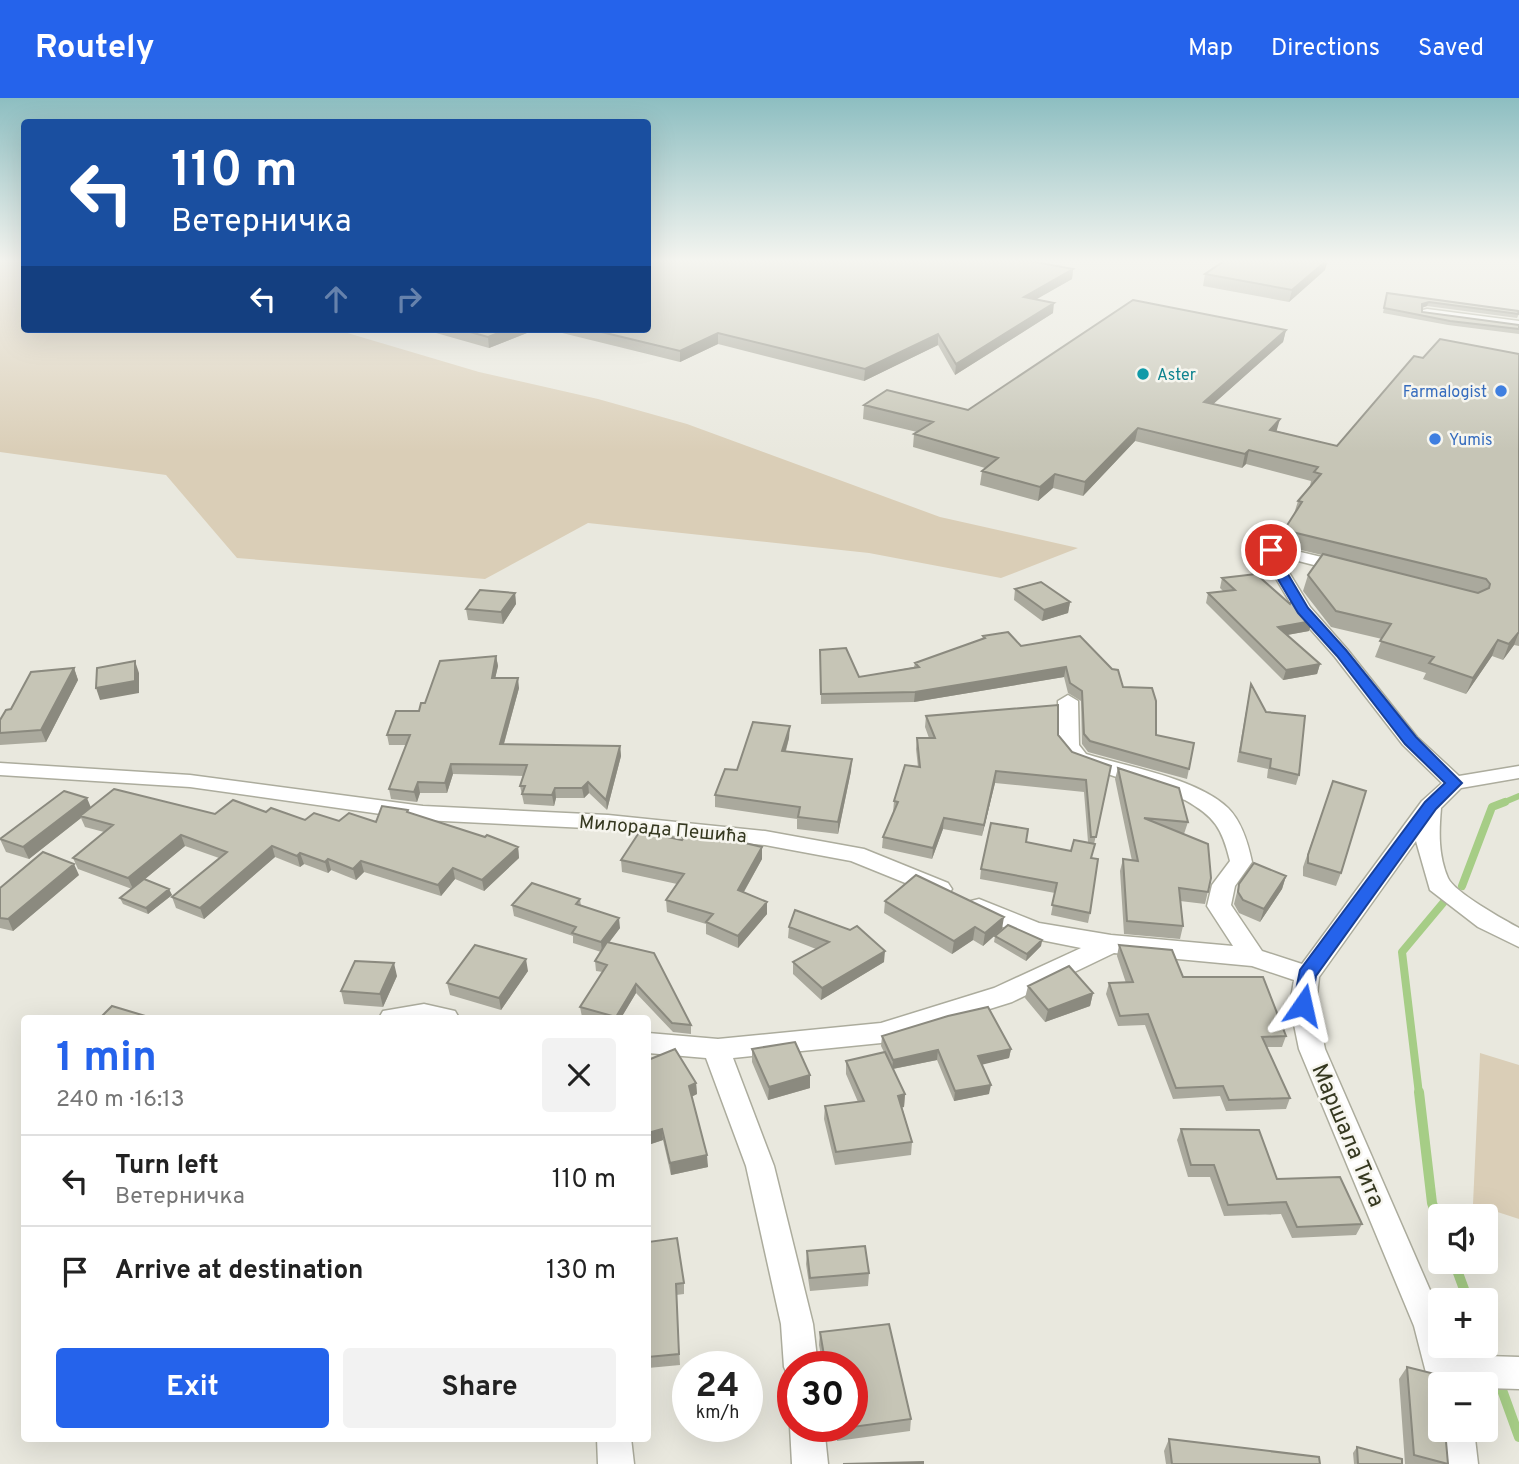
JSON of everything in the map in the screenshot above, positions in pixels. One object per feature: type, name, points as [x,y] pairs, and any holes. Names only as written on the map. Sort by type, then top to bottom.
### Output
[{"type":"street","points":[[1357,571],[1280,551],[1271,550],[1269,553],[1303,610],[1342,653],[1410,740],[1454,783]]},
{"type":"street","points":[[1068,701],[1069,746],[1079,758],[1187,792],[1219,812],[1236,838],[1241,862],[1224,885],[1219,906],[1253,957]]},
{"type":"street","name":"Милорада Пешића","points":[[0,769],[190,781],[423,813],[608,822],[765,838],[856,854],[921,879],[1035,931],[1111,944],[1253,957],[1307,975]]},
{"type":"street","points":[[1307,975],[1430,806],[1454,783],[1519,772]]},
{"type":"street","points":[[1430,806],[1427,839],[1438,884],[1486,920],[1519,938]]},
{"type":"street","points":[[651,1043],[718,1049],[881,1032],[1003,995],[1111,944]]},
{"type":"street","name":"Маршала Тита","points":[[1307,975],[1303,1005],[1312,1049],[1430,1326],[1441,1372]]},
{"type":"street","points":[[411,1015],[433,1015]]},
{"type":"street","points":[[718,1049],[731,1093],[760,1166],[797,1324],[800,1351]]},
{"type":"street","points":[[1498,1374],[1519,1373]]},
{"type":"street","points":[[614,1442],[616,1464]]},
{"type":"street","points":[[808,1442],[810,1464]]},
{"type":"street","points":[[1458,1442],[1460,1464]]},
{"type":"shaded area","points":[[0,325],[21,325],[21,333],[347,333],[479,372],[598,399],[687,424],[940,517],[1078,548],[1001,578],[869,553],[588,523],[485,579],[237,558],[166,475],[0,452]]},
{"type":"shaded area","points":[[1480,1053],[1519,1065],[1519,1219],[1498,1212],[1498,1204],[1473,1204]]},
{"type":"building","points":[[651,325],[1019,325],[956,364],[938,334],[865,369],[718,333],[680,351],[606,333],[651,333]]},
{"type":"building","points":[[1096,325],[1259,325],[1286,330],[1204,402],[1280,419],[1270,430],[1337,446],[1414,356],[1423,358],[1440,339],[1519,354],[1519,632],[1509,644],[1498,640],[1473,678],[1429,663],[1434,657],[1380,641],[1391,624],[1336,611],[1308,575],[1323,554],[1478,593],[1489,588],[1490,584],[1486,579],[1284,530],[1302,502],[1298,501],[1321,474],[1314,472],[1318,467],[1249,450],[1245,454],[1138,428],[1085,482],[1055,474],[1040,487],[982,471],[998,458],[914,434],[933,422],[864,405],[887,390],[968,410]]},
{"type":"building","points":[[1482,325],[1517,325],[1519,329]]},
{"type":"building","points":[[474,333],[498,333],[488,337]]},
{"type":"building","points":[[1256,574],[1290,604],[1293,599],[1312,621],[1278,627],[1320,664],[1286,670],[1208,593],[1235,590],[1222,578]]},
{"type":"building","points":[[1041,582],[1070,602],[1044,610],[1015,589]]},
{"type":"building","points":[[480,590],[515,593],[501,612],[466,609]]},
{"type":"building","points":[[1008,632],[1021,646],[1080,636],[1112,669],[1118,670],[1123,687],[1152,688],[1156,701],[1156,735],[1194,743],[1189,769],[1090,741],[1084,734],[1082,691],[1070,683],[1066,667],[915,692],[821,694],[820,650],[846,648],[859,677],[919,667],[915,663],[985,638],[983,636]]},
{"type":"building","points":[[496,656],[492,678],[518,678],[500,744],[620,746],[606,800],[588,782],[582,788],[555,788],[552,795],[522,794],[525,786],[520,786],[527,765],[451,764],[445,783],[418,782],[414,792],[389,789],[410,735],[387,735],[396,711],[419,711],[421,703],[425,703],[440,661]]},
{"type":"building","points":[[135,661],[135,681],[96,688],[97,668]]},
{"type":"building","points":[[74,668],[41,730],[0,733],[0,720],[6,710],[11,709],[31,672]]},
{"type":"building","points":[[1251,684],[1266,712],[1305,716],[1299,775],[1270,768],[1271,759],[1240,752]]},
{"type":"building","points":[[1058,705],[1058,735],[1072,752],[1111,766],[1096,837],[1091,837],[1086,780],[996,771],[984,825],[944,818],[933,848],[883,837],[898,802],[894,801],[905,765],[920,767],[917,738],[935,738],[926,716]]},
{"type":"building","points":[[753,722],[790,726],[782,751],[852,759],[838,822],[798,817],[800,807],[715,795],[725,769],[737,770]]},
{"type":"building","points":[[1118,768],[1179,788],[1188,822],[1144,818],[1208,844],[1211,878],[1208,892],[1179,888],[1183,926],[1127,921],[1123,859],[1138,861]]},
{"type":"building","points":[[1333,781],[1366,791],[1341,873],[1308,863],[1308,855]]},
{"type":"building","points":[[114,789],[215,814],[233,800],[266,812],[271,808],[305,820],[314,813],[339,821],[349,813],[376,822],[382,806],[408,810],[407,812],[485,837],[487,835],[518,847],[482,880],[453,868],[438,885],[361,861],[353,869],[328,859],[325,862],[300,853],[297,856],[272,846],[200,908],[172,897],[227,852],[181,835],[128,878],[73,858],[113,825],[80,816]]},
{"type":"building","points":[[64,791],[87,798],[23,847],[0,839]]},
{"type":"building","points":[[991,823],[1028,829],[1026,842],[1071,851],[1074,840],[1095,844],[1091,858],[1098,859],[1090,913],[1052,905],[1057,883],[981,869]]},
{"type":"building","points":[[688,830],[762,847],[738,890],[767,902],[738,936],[706,922],[713,914],[666,900],[684,874],[621,860],[640,831],[682,840]]},
{"type":"building","points":[[43,852],[74,864],[8,919],[0,918],[0,888]]},
{"type":"building","points":[[1254,863],[1286,876],[1264,909],[1243,900],[1238,892],[1239,884]]},
{"type":"building","points":[[916,875],[1004,917],[985,933],[975,927],[954,941],[885,901]]},
{"type":"building","points":[[144,879],[169,889],[146,908],[120,898]]},
{"type":"building","points":[[532,883],[580,899],[576,904],[619,918],[601,942],[572,933],[576,927],[512,905]]},
{"type":"building","points":[[795,910],[850,930],[857,926],[885,951],[822,988],[793,962],[829,942],[789,927]]},
{"type":"building","points":[[1008,925],[1042,940],[1027,954],[995,936]]},
{"type":"building","points":[[607,942],[654,953],[691,1025],[672,1023],[636,984],[617,1015],[580,1007],[607,965],[595,961]]},
{"type":"building","points":[[475,945],[526,959],[499,998],[447,983]]},
{"type":"building","points":[[1119,945],[1172,950],[1183,977],[1263,977],[1286,1036],[1262,1037],[1290,1098],[1229,1100],[1223,1086],[1176,1088],[1148,1014],[1120,1016],[1109,983],[1133,982]]},
{"type":"building","points":[[355,961],[394,963],[380,994],[341,991]]},
{"type":"building","points":[[1069,966],[1093,993],[1048,1010],[1028,986]]},
{"type":"building","points":[[112,1006],[142,1015],[103,1015]]},
{"type":"building","points":[[988,1007],[1011,1049],[978,1056],[991,1085],[955,1091],[938,1050],[893,1060],[882,1036],[948,1016]]},
{"type":"building","points":[[795,1042],[810,1075],[769,1087],[752,1049]]},
{"type":"building","points":[[675,1049],[696,1083],[689,1086],[707,1155],[670,1163],[662,1129],[651,1132],[651,1059]]},
{"type":"building","points":[[885,1052],[905,1094],[898,1096],[912,1142],[836,1152],[825,1106],[864,1101],[846,1061]]},
{"type":"building","points":[[1181,1129],[1259,1130],[1277,1179],[1340,1177],[1362,1224],[1297,1227],[1286,1202],[1228,1205],[1214,1165],[1191,1165]]},
{"type":"building","points":[[677,1238],[684,1283],[676,1284],[679,1351],[672,1351],[672,1355],[651,1357],[651,1242]]},
{"type":"building","points":[[865,1246],[869,1273],[810,1278],[807,1251]]},
{"type":"building","points":[[889,1324],[911,1419],[868,1425],[868,1351],[823,1351],[820,1332]]},
{"type":"building","points":[[1407,1367],[1428,1372],[1428,1442],[1446,1442],[1448,1464],[1414,1455]]},
{"type":"building","points":[[1169,1439],[1319,1457],[1320,1464],[1172,1464]]},
{"type":"building","points":[[1357,1447],[1402,1459],[1402,1464],[1358,1464]]},
{"type":"building","points":[[923,1462],[923,1464],[843,1464]]},
{"type":"waterway","points":[[1502,803],[1519,796]]},
{"type":"waterway","points":[[1462,886],[1492,807],[1502,803]]},
{"type":"waterway","points":[[1419,1094],[1402,952],[1443,903]]},
{"type":"waterway","points":[[1419,1092],[1432,1204]]},
{"type":"waterway","points":[[1458,1274],[1464,1288]]},
{"type":"waterway","points":[[1502,1390],[1519,1437]]},
{"type":"place","name":"Aster","points":[[1143,374]]},
{"type":"place","name":"Farmalogist","points":[[1501,391]]},
{"type":"place","name":"Yumis","points":[[1435,439]]},
{"type":"route","points":[[1271,550],[1269,553],[1303,610],[1342,653],[1410,740],[1454,783],[1430,806],[1307,975],[1303,1005]]}]
